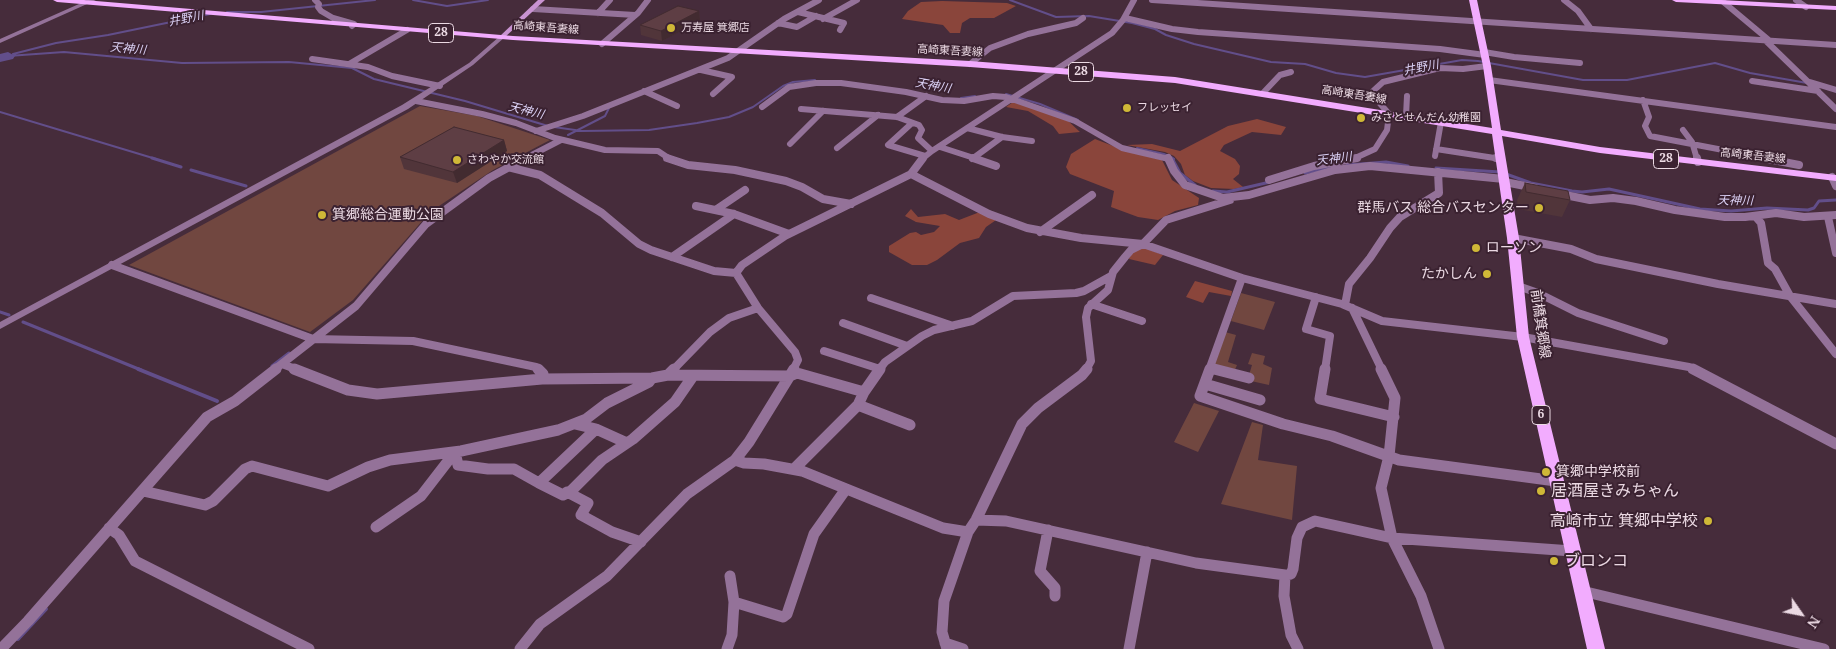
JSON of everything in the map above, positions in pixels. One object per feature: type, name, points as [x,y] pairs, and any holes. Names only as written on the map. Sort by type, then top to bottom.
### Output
[{"type":"main road","name":"高崎東吾妻線","points":[[57,0],[90,1],[220,15],[502,38],[970,64],[1184,81],[1406,116],[1600,150],[1835,180]]},
{"type":"main road","points":[[502,38],[542,0]]},
{"type":"main road","name":"前橋箕郷線","points":[[1473,0],[1490,80],[1513,238],[1523,337],[1596,649]]},
{"type":"main road","points":[[1676,0],[1836,8]]},
{"type":"street","points":[[598,13],[610,0]]},
{"type":"street","points":[[602,44],[635,15],[648,0]]},
{"type":"street","points":[[536,131],[644,91],[738,52],[778,24],[819,0]]},
{"type":"street","points":[[823,19],[857,0]]},
{"type":"street","points":[[736,274],[742,265],[789,234],[911,174],[932,151],[1112,33],[1123,20],[1134,0]]},
{"type":"street","points":[[1152,0],[1836,45]]},
{"type":"street","points":[[1564,0],[1578,11],[1591,29]]},
{"type":"street","points":[[1796,0],[1806,7]]},
{"type":"street","points":[[0,41],[90,1]]},
{"type":"street","points":[[1723,1],[1768,40],[1836,109]]},
{"type":"street","points":[[318,4],[329,16],[354,24],[352,26]]},
{"type":"street","points":[[533,8],[635,15]]},
{"type":"street","points":[[798,12],[844,23],[840,30]]},
{"type":"street","points":[[778,24],[798,27],[816,16]]},
{"type":"street","points":[[970,64],[990,48],[1028,34],[1076,23],[1083,18]]},
{"type":"street","points":[[1123,20],[1198,32],[1440,49],[1486,59],[1514,57],[1580,63]]},
{"type":"street","points":[[349,64],[407,30]]},
{"type":"street","points":[[0,326],[418,99],[471,64],[502,38]]},
{"type":"street","points":[[312,59],[368,67],[392,76],[438,87]]},
{"type":"street","points":[[963,649],[946,646],[942,632],[944,600],[968,532],[976,520],[1022,424],[1038,408],[1082,375],[1087,369],[1091,361],[1091,345],[1086,317],[1088,308],[1108,290],[1111,276],[1118,264],[1131,250],[1143,244],[1166,220],[1249,195],[1314,166],[1364,156],[1378,147],[1387,130],[1389,114],[1386,108],[1371,94],[1384,81],[1440,68],[1463,69],[1486,59]]},
{"type":"street","points":[[700,69],[732,77],[713,94]]},
{"type":"street","points":[[1263,93],[1272,81],[1284,73],[1290,72]]},
{"type":"street","points":[[1490,80],[1836,127]]},
{"type":"street","points":[[1752,81],[1813,85],[1836,90]]},
{"type":"street","points":[[762,107],[789,87],[811,83],[841,83],[954,101],[993,96],[1014,97],[1075,121],[1122,148],[1168,158],[1179,179],[1194,189],[1223,198],[1249,195]]},
{"type":"street","points":[[644,91],[677,106]]},
{"type":"street","points":[[897,117],[926,96]]},
{"type":"street","points":[[1406,116],[1407,96]]},
{"type":"street","points":[[418,99],[482,114],[561,140],[605,150],[658,151],[668,159],[688,165],[735,170],[786,181],[802,187],[823,199],[851,204]]},
{"type":"street","points":[[1642,100],[1649,117],[1645,126],[1650,136],[1682,144],[1692,144],[1799,165]]},
{"type":"street","points":[[802,110],[897,117],[921,128],[918,138],[932,151]]},
{"type":"street","points":[[790,144],[823,111]]},
{"type":"street","points":[[837,148],[878,115]]},
{"type":"street","points":[[1441,122],[1435,153],[1501,159]]},
{"type":"street","points":[[912,123],[888,145],[932,151],[996,166]]},
{"type":"street","points":[[967,128],[1002,137],[1032,141]]},
{"type":"street","points":[[1683,130],[1692,144],[1698,162]]},
{"type":"street","points":[[972,159],[1002,137]]},
{"type":"street","points":[[1,649],[28,621],[207,417],[227,407],[356,306],[426,224],[489,178],[561,140]]},
{"type":"street","points":[[1269,180],[1370,166],[1504,178],[1541,190]]},
{"type":"street","points":[[508,167],[540,175],[602,213],[639,244],[714,271],[736,274],[758,308],[795,352],[798,360],[749,442],[735,460],[687,494],[641,542],[591,589],[540,624],[520,649]]},
{"type":"street","points":[[1438,172],[1439,194],[1400,217],[1390,228],[1370,258],[1349,284],[1349,306],[1395,398],[1389,456],[1381,488],[1392,538],[1421,596],[1439,649]]},
{"type":"street","points":[[911,174],[989,214],[1040,232],[1143,244],[1242,278],[1349,306],[1382,321],[1523,337],[1689,367],[1836,444]]},
{"type":"street","points":[[717,209],[745,190]]},
{"type":"street","points":[[1550,192],[1590,200],[1613,198],[1636,200],[1675,210],[1725,217],[1776,213],[1804,217],[1832,216],[1836,253]]},
{"type":"street","points":[[1040,232],[1092,195]]},
{"type":"street","points":[[696,206],[734,214],[789,234]]},
{"type":"street","points":[[672,257],[734,214]]},
{"type":"street","points":[[1755,216],[1761,224],[1768,263],[1775,270],[1790,296],[1836,354]]},
{"type":"street","points":[[1513,238],[1571,249],[1596,259],[1836,304]]},
{"type":"street","points":[[112,265],[313,339],[420,342],[536,367],[543,374],[542,379]]},
{"type":"street","points":[[794,470],[858,405],[864,392],[886,362],[927,333],[972,321],[1007,298],[1019,294],[1076,293],[1084,291],[1111,276]]},
{"type":"street","points":[[1242,278],[1200,396],[1284,424],[1332,436],[1389,456],[1428,464],[1556,481]]},
{"type":"street","points":[[1518,286],[1538,293],[1578,313],[1664,341]]},
{"type":"street","points":[[1316,297],[1306,329],[1330,336],[1320,399],[1394,417]]},
{"type":"street","points":[[871,298],[954,326]]},
{"type":"street","points":[[1091,304],[1142,320]]},
{"type":"street","points":[[668,375],[710,332],[729,318],[758,308]]},
{"type":"street","points":[[843,323],[907,346]]},
{"type":"street","points":[[824,351],[880,369]]},
{"type":"street","points":[[282,364],[357,392],[398,393],[542,379],[652,378],[668,375],[790,376],[797,373],[864,392]]},
{"type":"street","points":[[1210,368],[1248,378]]},
{"type":"street","points":[[454,452],[458,465],[488,469],[514,469],[563,495],[602,460],[627,443],[675,402],[693,376]]},
{"type":"street","points":[[143,491],[205,505],[212,502],[245,469],[252,466],[328,486],[368,466],[390,460],[454,452],[558,430],[586,419],[607,403],[649,382],[652,378]]},
{"type":"street","points":[[1205,384],[1260,400]]},
{"type":"street","points":[[858,405],[910,426]]},
{"type":"street","points":[[575,424],[596,429],[627,443]]},
{"type":"street","points":[[540,483],[596,429]]},
{"type":"street","points":[[376,527],[421,496],[454,452]]},
{"type":"street","points":[[735,460],[794,470],[942,528],[968,532]]},
{"type":"street","points":[[734,602],[778,615],[783,616],[787,614],[814,534],[846,489]]},
{"type":"street","points":[[567,492],[588,503],[581,515],[612,532],[641,542]]},
{"type":"street","points":[[976,520],[1006,521],[1196,563],[1285,575],[1291,574],[1297,538],[1302,527],[1308,523],[1326,522],[1392,538],[1572,551]]},
{"type":"street","points":[[109,528],[119,535],[135,561],[309,649]]},
{"type":"street","points":[[1048,530],[1040,571],[1055,588],[1055,596]]},
{"type":"street","points":[[1129,649],[1148,552]]},
{"type":"street","points":[[1285,575],[1284,596],[1291,635],[1298,649]]},
{"type":"street","points":[[727,649],[732,635],[734,602],[730,576]]},
{"type":"street","points":[[1582,591],[1819,648]]},
{"type":"shaded area","points":[[921,2],[1007,3],[1016,6],[994,18],[970,18],[962,23],[960,33],[950,33],[943,25],[902,19],[908,11]]},
{"type":"shaded area","points":[[1013,102],[1065,118],[1080,132],[1059,134],[1053,126],[1028,111],[1006,107]]},
{"type":"shaded area","name":"箕郷総合運動公園","points":[[420,106],[477,116],[550,140],[493,170],[430,212],[353,300],[310,332],[129,265]]},
{"type":"shaded area","points":[[1257,119],[1286,127],[1281,135],[1252,132],[1224,145],[1220,151],[1235,159],[1240,166],[1239,174],[1233,179],[1243,187],[1234,189],[1211,188],[1193,181],[1185,175],[1181,164],[1174,156],[1165,152],[1127,145],[1152,144],[1180,151],[1228,126]]},
{"type":"shaded area","points":[[1095,139],[1126,151],[1162,160],[1172,180],[1199,198],[1198,205],[1175,211],[1158,220],[1138,217],[1111,207],[1114,191],[1070,174],[1066,167],[1071,154]]},
{"type":"shaded area","points":[[911,209],[918,217],[945,214],[959,220],[985,210],[999,218],[986,227],[979,238],[960,243],[927,265],[912,265],[889,252],[889,246],[910,233],[916,232],[921,235],[934,232],[940,226],[916,222],[905,216]]},
{"type":"shaded area","points":[[1143,247],[1163,255],[1155,265],[1129,259],[1133,251]]},
{"type":"shaded area","points":[[1195,281],[1232,291],[1231,296],[1209,292],[1203,303],[1186,297]]},
{"type":"shaded area","points":[[1241,293],[1275,302],[1264,330],[1231,321]]},
{"type":"shaded area","points":[[1225,332],[1236,335],[1228,362],[1237,365],[1234,372],[1213,367]]},
{"type":"shaded area","points":[[1252,353],[1265,356],[1263,364],[1272,368],[1269,385],[1251,381],[1249,375],[1252,365],[1248,364]]},
{"type":"shaded area","points":[[1194,403],[1219,411],[1198,452],[1174,442]]},
{"type":"shaded area","points":[[1252,422],[1263,425],[1258,460],[1297,466],[1292,520],[1221,504]]},
{"type":"building","points":[[678,6],[699,11],[661,31],[640,25]]},
{"type":"building","points":[[454,127],[504,140],[453,172],[400,157]]},
{"type":"building","points":[[1525,183],[1568,191],[1570,200],[1526,192]]},
{"type":"waterway","name":"井野川","points":[[227,12],[261,12],[375,0]]},
{"type":"waterway","name":"井野川","points":[[413,0],[447,6],[488,0]]},
{"type":"waterway","name":"井野川","points":[[1010,0],[1056,17],[1089,16],[1132,23],[1155,29],[1166,35],[1194,44],[1271,62],[1305,64],[1336,73],[1365,77],[1462,60],[1478,61],[1583,80],[1627,80],[1715,63],[1750,73],[1807,83]]},
{"type":"waterway","name":"井野川","points":[[13,54],[56,43],[108,35],[210,14]]},
{"type":"waterway","name":"天神川","points":[[8,56],[64,52],[182,63],[289,62],[352,68],[374,79],[465,101],[548,126]]},
{"type":"waterway","name":"井野川","points":[[0,58],[8,56]]},
{"type":"waterway","name":"天神川","points":[[577,130],[649,130],[729,117],[753,107],[783,86],[793,82],[815,80]]},
{"type":"waterway","name":"天神川","points":[[1006,94],[1040,104],[1078,120]]},
{"type":"waterway","name":"天神川","points":[[961,98],[975,96]]},
{"type":"waterway","points":[[577,130],[605,116],[609,108]]},
{"type":"waterway","points":[[0,112],[156,159]]},
{"type":"waterway","name":"天神川","points":[[554,127],[577,130]]},
{"type":"waterway","name":"天神川","points":[[568,135],[577,130]]},
{"type":"waterway","name":"天神川","points":[[1137,148],[1164,154],[1172,158]]},
{"type":"waterway","points":[[152,158],[181,167]]},
{"type":"waterway","name":"天神川","points":[[1172,158],[1180,173],[1195,185]]},
{"type":"waterway","name":"天神川","points":[[1347,165],[1386,162],[1408,166]]},
{"type":"waterway","name":"天神川","points":[[1305,173],[1333,167]]},
{"type":"waterway","name":"天神川","points":[[1436,168],[1500,172]]},
{"type":"waterway","points":[[191,170],[246,186]]},
{"type":"waterway","name":"天神川","points":[[1506,174],[1531,183],[1572,191],[1582,192],[1609,189],[1700,209],[1731,211],[1767,208],[1808,210],[1814,208],[1819,201],[1836,200]]},
{"type":"waterway","name":"天神川","points":[[1213,191],[1227,192],[1270,182]]},
{"type":"waterway","points":[[0,312],[9,315]]},
{"type":"waterway","points":[[23,322],[141,370]]},
{"type":"waterway","points":[[272,366],[289,353]]},
{"type":"waterway","points":[[138,369],[217,401]]},
{"type":"waterway","points":[[18,639],[46,609]]},
{"type":"place","name":"万寿屋 箕郷店","points":[[671,28]]},
{"type":"place","name":"フレッセイ","points":[[1127,108]]},
{"type":"place","name":"みさとせんだん幼稚園","points":[[1361,118]]},
{"type":"place","name":"さわやか交流館","points":[[457,160]]},
{"type":"place","name":"群馬バス 総合バスセンター","points":[[1539,208]]},
{"type":"place","name":"箕郷総合運動公園","points":[[322,215]]},
{"type":"place","name":"ローソン","points":[[1476,248]]},
{"type":"place","name":"たかしん","points":[[1487,274]]},
{"type":"place","name":"箕郷中学校前","points":[[1546,472]]},
{"type":"place","name":"居酒屋きみちゃん","points":[[1541,491]]},
{"type":"place","name":"高崎市立 箕郷中学校","points":[[1708,521]]},
{"type":"place","name":"ブロンコ","points":[[1554,561]]}]
